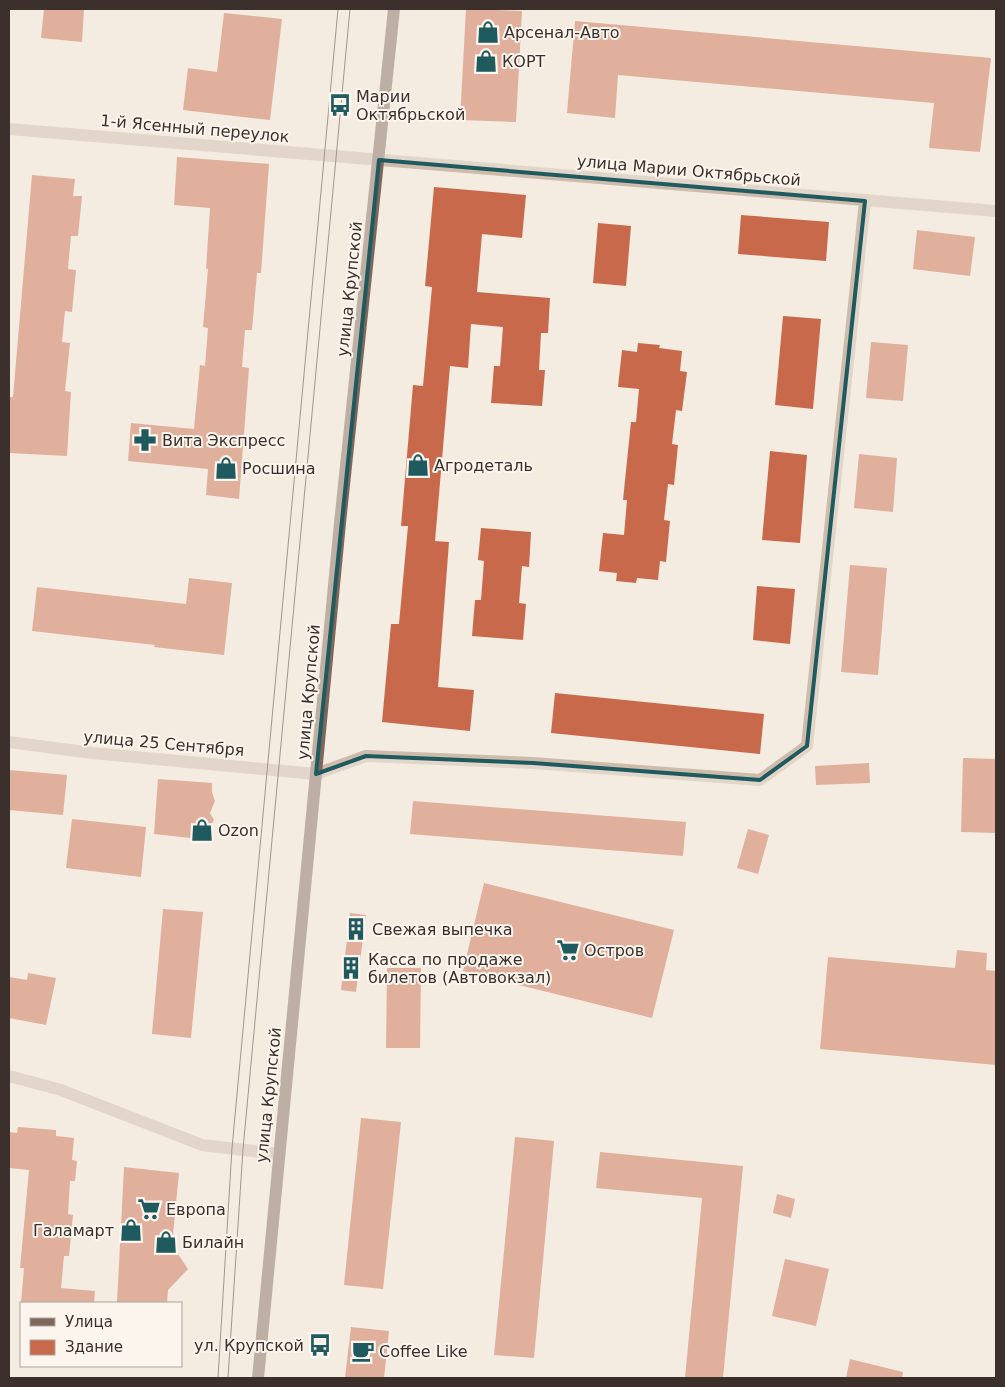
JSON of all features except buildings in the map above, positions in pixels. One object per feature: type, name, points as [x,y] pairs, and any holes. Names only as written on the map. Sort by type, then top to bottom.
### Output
[{"type":"main road","name":"улица Крупской","points":[[258,1378],[340,523],[394,9]]},
{"type":"street","name":"1-й Ясенный переулок","points":[[9,129],[379,160]]},
{"type":"street","name":"улица Марии Октябрьской","points":[[379,160],[996,211]]},
{"type":"street","points":[[316,774],[366,756],[533,763],[760,780],[807,746],[865,200]]},
{"type":"street","name":"улица 25 Сентября","points":[[9,742],[92,753],[316,774]]},
{"type":"street","points":[[9,1076],[61,1090],[202,1145],[278,1154]]},
{"type":"highlighted area","points":[[379,160],[865,201],[807,746],[760,780],[533,763],[366,756],[316,774]]},
{"type":"tram line","points":[[218,1378],[232,1148],[338,9]]},
{"type":"tram line","points":[[228,1378],[243,1149],[350,9]]},
{"type":"place","name":"Арсенал-Авто","points":[[488,32]]},
{"type":"place","name":"КОРТ","points":[[486,61]]},
{"type":"place","name":"Марии Октябрьской","points":[[340,105]]},
{"type":"place","name":"Вита Экспресс","points":[[145,440]]},
{"type":"place","name":"Агродеталь","points":[[418,465]]},
{"type":"place","name":"Росшина","points":[[226,468]]},
{"type":"place","name":"Ozon","points":[[202,830]]},
{"type":"place","name":"Свежая выпечка","points":[[356,929]]},
{"type":"place","name":"Остров","points":[[568,950]]},
{"type":"place","name":"Касса по продаже билетов (Автовокзал)","points":[[351,968]]},
{"type":"place","name":"Европа","points":[[149,1209]]},
{"type":"place","name":"Галамарт","points":[[131,1230]]},
{"type":"place","name":"Билайн","points":[[166,1242]]},
{"type":"place","name":"ул. Крупской","points":[[320,1345]]},
{"type":"place","name":"Coffee Like","points":[[363,1351]]}]
